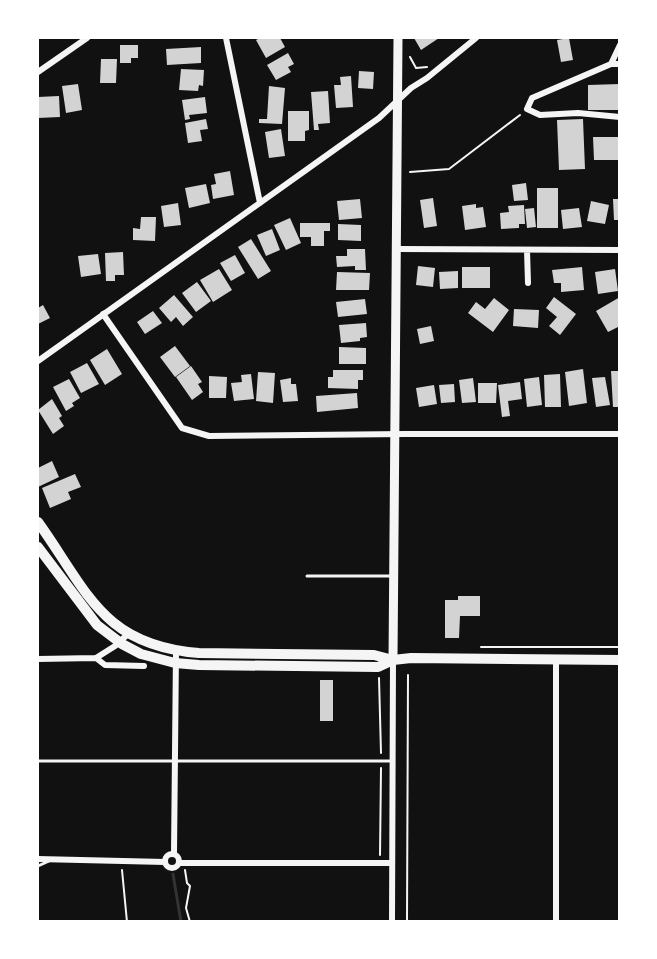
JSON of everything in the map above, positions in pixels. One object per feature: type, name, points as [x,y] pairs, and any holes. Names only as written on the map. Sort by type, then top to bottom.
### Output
[{"type":"main road","points":[[393,660],[398,38]]},
{"type":"main road","points":[[38,522],[97,608],[128,634],[145,642],[176,651],[374,655],[393,660]]},
{"type":"main road","points":[[38,548],[88,615],[119,642],[141,654],[175,663],[378,667],[393,660],[411,658],[620,660]]},
{"type":"street","points":[[38,72],[87,38]]},
{"type":"street","points":[[226,38],[260,203]]},
{"type":"street","points":[[38,361],[379,118],[411,88],[428,78],[476,38]]},
{"type":"street","points":[[611,64],[620,45]]},
{"type":"street","points":[[620,64],[611,64],[532,98],[527,109],[540,115],[578,113],[620,117]]},
{"type":"street","points":[[397,249],[620,250]]},
{"type":"street","points":[[527,249],[528,283]]},
{"type":"street","points":[[103,314],[182,428],[208,436],[620,434]]},
{"type":"street","points":[[38,659],[96,658],[128,634]]},
{"type":"street","points":[[174,854],[176,651]]},
{"type":"street","points":[[96,658],[105,665],[144,666]]},
{"type":"street","points":[[556,659],[556,921]]},
{"type":"street","points":[[392,921],[393,660]]},
{"type":"street","points":[[174,854],[166,857],[165,862],[168,868],[173,869],[182,863],[392,863]]},
{"type":"street","points":[[174,854],[182,863]]},
{"type":"street","points":[[38,859],[165,862]]},
{"type":"lane","points":[[307,576],[394,576]]},
{"type":"lane","points":[[38,761],[392,761]]},
{"type":"lane","points":[[38,866],[57,859]]},
{"type":"path","points":[[410,57],[416,68],[426,68],[434,63]]},
{"type":"path","points":[[410,172],[449,170],[527,109]]},
{"type":"path","points":[[476,647],[620,647]]},
{"type":"path","points":[[379,675],[380,854],[384,863]]},
{"type":"path","points":[[407,921],[408,675]]},
{"type":"path","points":[[121,861],[127,921]]},
{"type":"path","points":[[182,863],[187,883],[190,886],[186,908],[190,921]]},
{"type":"building","points":[[280,38],[285,47],[266,58],[256,40]]},
{"type":"building","points":[[414,38],[439,38],[421,50]]},
{"type":"building","points":[[569,38],[573,60],[561,62],[557,40]]},
{"type":"building","points":[[120,45],[138,45],[138,58],[131,58],[131,63],[120,63]]},
{"type":"building","points":[[201,47],[201,63],[167,65],[166,49]]},
{"type":"building","points":[[288,53],[294,64],[288,67],[291,72],[276,80],[267,65]]},
{"type":"building","points":[[101,59],[117,59],[116,83],[100,83]]},
{"type":"building","points":[[181,69],[204,70],[203,86],[199,85],[198,91],[179,90]]},
{"type":"building","points":[[359,71],[374,72],[373,89],[358,88]]},
{"type":"building","points":[[351,76],[353,107],[336,108],[334,85],[341,85],[340,77]]},
{"type":"building","points":[[78,84],[82,110],[66,113],[62,86]]},
{"type":"building","points":[[620,84],[620,110],[588,110],[588,85]]},
{"type":"building","points":[[269,86],[285,88],[282,124],[259,123],[259,119],[267,119]]},
{"type":"building","points":[[328,91],[330,123],[318,124],[319,130],[314,130],[311,92]]},
{"type":"building","points":[[59,96],[60,117],[38,118],[38,97]]},
{"type":"building","points":[[205,97],[207,113],[189,115],[190,119],[185,120],[182,100]]},
{"type":"building","points":[[288,111],[309,111],[309,130],[305,131],[305,141],[288,141]]},
{"type":"building","points":[[206,119],[208,129],[200,130],[202,141],[188,143],[185,123]]},
{"type":"building","points":[[583,119],[585,169],[559,170],[557,120]]},
{"type":"building","points":[[281,129],[285,156],[269,158],[265,132]]},
{"type":"building","points":[[593,137],[620,137],[620,160],[594,160]]},
{"type":"building","points":[[230,171],[234,195],[213,199],[211,185],[216,184],[214,174]]},
{"type":"building","points":[[526,183],[528,200],[514,201],[512,185]]},
{"type":"building","points":[[206,184],[210,203],[189,208],[185,188]]},
{"type":"building","points":[[537,188],[558,188],[558,228],[537,228]]},
{"type":"building","points":[[433,198],[437,226],[424,228],[420,200]]},
{"type":"building","points":[[360,199],[362,218],[339,220],[337,201]]},
{"type":"building","points":[[613,199],[620,199],[620,220],[614,220]]},
{"type":"building","points":[[591,201],[609,205],[605,224],[587,221]]},
{"type":"building","points":[[178,203],[181,225],[164,227],[161,206]]},
{"type":"building","points":[[476,204],[476,208],[483,207],[486,227],[465,230],[462,206]]},
{"type":"building","points":[[524,205],[525,224],[519,224],[519,228],[501,229],[500,213],[509,212],[508,206]]},
{"type":"building","points":[[534,208],[536,227],[527,228],[525,209]]},
{"type":"building","points":[[579,208],[582,227],[563,229],[561,210]]},
{"type":"building","points":[[141,217],[156,217],[155,241],[133,240],[133,228],[140,229]]},
{"type":"building","points":[[290,218],[301,243],[286,250],[274,225]]},
{"type":"building","points":[[300,223],[330,223],[330,231],[324,231],[324,246],[311,246],[311,237],[300,237]]},
{"type":"building","points":[[338,224],[361,225],[361,241],[338,240]]},
{"type":"building","points":[[272,229],[280,250],[266,256],[257,235]]},
{"type":"building","points":[[251,239],[271,271],[258,279],[238,247]]},
{"type":"building","points":[[347,249],[365,249],[366,270],[355,270],[355,266],[337,267],[336,256],[347,256]]},
{"type":"building","points":[[123,252],[124,275],[115,275],[115,281],[106,281],[105,253]]},
{"type":"building","points":[[98,254],[101,274],[81,277],[78,256]]},
{"type":"building","points":[[235,255],[245,273],[231,281],[220,263]]},
{"type":"building","points":[[418,266],[435,268],[433,287],[416,285]]},
{"type":"building","points":[[462,267],[490,267],[490,288],[462,288]]},
{"type":"building","points":[[582,267],[584,290],[561,292],[561,283],[554,283],[552,270]]},
{"type":"building","points":[[219,269],[232,290],[213,302],[200,280]]},
{"type":"building","points":[[615,269],[618,291],[598,294],[595,272]]},
{"type":"building","points":[[458,271],[458,288],[440,289],[439,272]]},
{"type":"building","points":[[337,272],[370,273],[369,290],[336,290]]},
{"type":"building","points":[[197,282],[211,301],[196,312],[182,293]]},
{"type":"building","points":[[174,295],[193,317],[183,326],[176,317],[171,322],[159,308]]},
{"type":"building","points":[[554,297],[576,314],[560,335],[549,326],[557,317],[546,308]]},
{"type":"building","points":[[620,297],[620,326],[608,332],[596,311]]},
{"type":"building","points":[[494,298],[509,310],[493,332],[468,313],[476,302],[485,309]]},
{"type":"building","points":[[365,299],[367,314],[338,317],[336,302]]},
{"type":"building","points":[[43,305],[50,318],[38,324],[38,308]]},
{"type":"building","points":[[514,309],[539,310],[538,328],[513,326]]},
{"type":"building","points":[[153,311],[162,323],[145,334],[137,322]]},
{"type":"building","points":[[366,323],[367,337],[360,338],[360,341],[341,343],[339,325]]},
{"type":"building","points":[[431,326],[434,341],[420,344],[417,329]]},
{"type":"building","points":[[175,346],[190,366],[175,377],[160,357]]},
{"type":"building","points":[[339,347],[366,348],[366,364],[339,364]]},
{"type":"building","points":[[107,349],[122,374],[105,385],[90,360]]},
{"type":"building","points":[[87,363],[99,384],[81,393],[70,372]]},
{"type":"building","points":[[191,366],[202,382],[198,384],[203,392],[192,400],[176,377]]},
{"type":"building","points":[[583,369],[587,403],[569,406],[565,372]]},
{"type":"building","points":[[333,370],[363,370],[363,380],[358,380],[358,389],[328,388],[328,377],[333,377]]},
{"type":"building","points":[[611,371],[620,371],[620,407],[613,407]]},
{"type":"building","points":[[258,372],[275,373],[273,403],[256,401]]},
{"type":"building","points":[[251,374],[254,399],[234,401],[231,383],[242,382],[241,375]]},
{"type":"building","points":[[560,374],[561,407],[545,407],[544,375]]},
{"type":"building","points":[[209,376],[227,377],[226,398],[209,398]]},
{"type":"building","points":[[539,377],[542,405],[527,407],[524,379]]},
{"type":"building","points":[[605,377],[610,405],[596,407],[592,378]]},
{"type":"building","points":[[291,378],[291,384],[296,384],[298,401],[283,402],[280,380]]},
{"type":"building","points":[[473,378],[476,402],[462,403],[459,380]]},
{"type":"building","points":[[69,379],[80,398],[66,411],[53,387]]},
{"type":"building","points":[[520,382],[522,399],[508,401],[510,416],[502,417],[498,385]]},
{"type":"building","points":[[478,383],[497,383],[496,403],[478,403]]},
{"type":"building","points":[[454,384],[455,402],[441,403],[439,385]]},
{"type":"building","points":[[434,385],[437,404],[419,407],[416,388]]},
{"type":"building","points":[[357,393],[358,408],[317,412],[316,396]]},
{"type":"building","points":[[52,399],[62,416],[59,418],[64,426],[53,434],[38,410]]},
{"type":"building","points":[[52,461],[59,477],[38,487],[38,468]]},
{"type":"building","points":[[75,474],[81,487],[68,492],[71,499],[50,508],[42,488]]},
{"type":"building","points":[[458,596],[480,596],[480,616],[460,616],[459,638],[445,638],[445,600],[458,600]]},
{"type":"building","points":[[320,680],[333,680],[333,721],[320,721]]},
{"type":"waterway","points":[[173,874],[181,922]]}]
